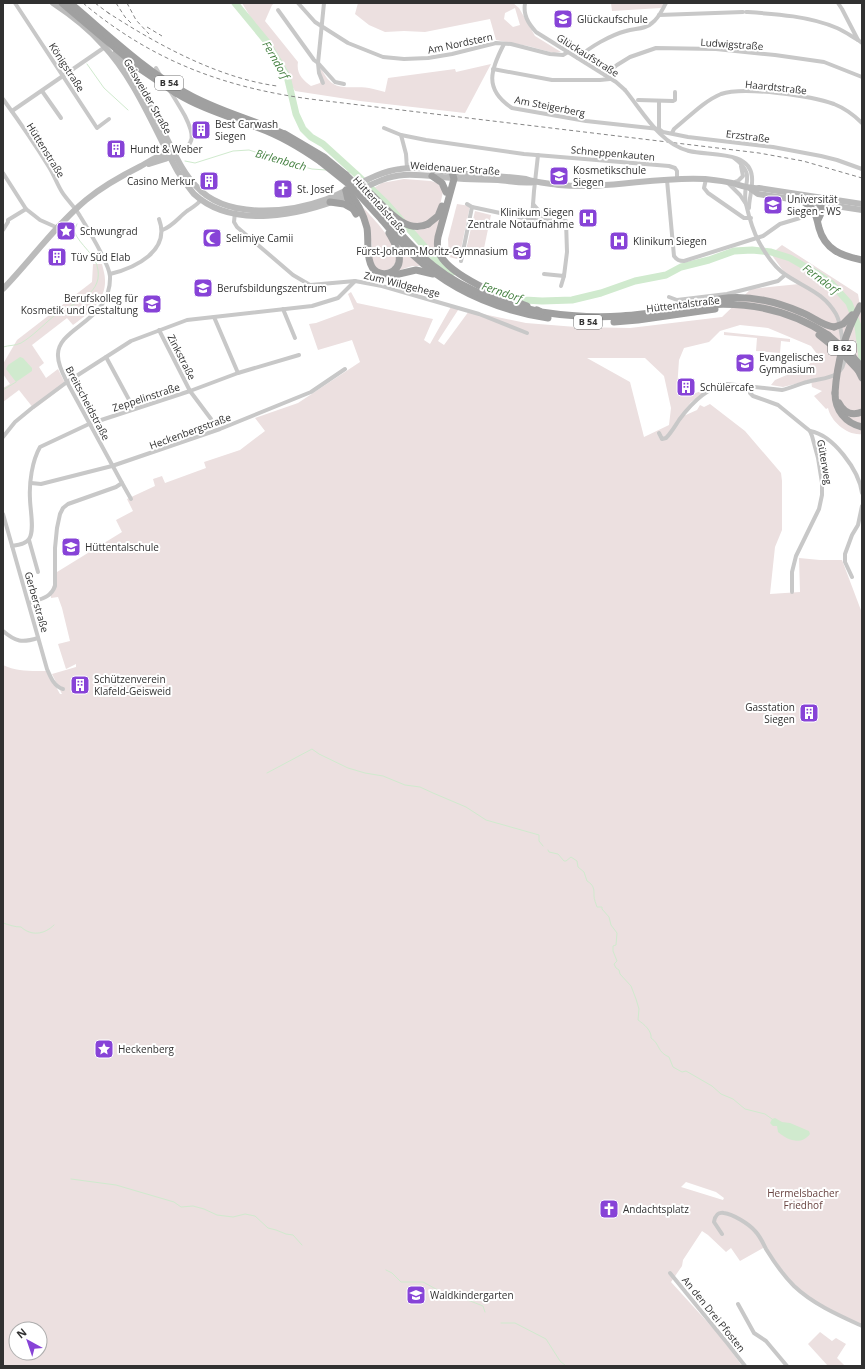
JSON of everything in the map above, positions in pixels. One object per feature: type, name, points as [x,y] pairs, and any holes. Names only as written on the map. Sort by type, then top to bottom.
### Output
[{"type":"highway","name":"Hüttentalstraße","points":[[62,3],[139,68],[176,93],[202,107],[270,132],[321,162],[351,186],[412,254],[440,277],[460,290],[498,306],[521,313],[556,319],[591,322],[623,321],[710,310],[745,310],[771,314],[820,333]]},
{"type":"highway","name":"Hüttentalstraße","points":[[70,3],[143,64],[178,89],[204,102],[271,128],[297,140],[324,158],[346,175],[365,193],[416,251],[443,273],[486,296],[523,308],[574,316],[608,317],[637,315],[695,306],[729,304],[757,306],[795,317],[820,333],[861,371],[862,378]]},
{"type":"highway","points":[[346,175],[356,180],[403,223],[415,227],[420,227],[435,220],[440,212],[452,176]]},
{"type":"highway","points":[[432,176],[442,183],[446,192]]},
{"type":"highway","points":[[452,176],[437,242],[438,251],[442,258],[453,268],[485,288],[542,312]]},
{"type":"highway","points":[[348,194],[360,210],[366,228],[370,262],[375,271],[383,274],[390,272],[398,265],[399,259],[397,249],[382,220]]},
{"type":"highway","points":[[348,194],[362,228],[364,259],[368,269],[377,276],[383,277],[391,277],[406,272],[422,271],[440,277]]},
{"type":"highway","points":[[802,201],[817,206],[818,220],[823,237],[831,248],[844,256],[862,260]]},
{"type":"highway","points":[[330,202],[344,204],[353,209]]},
{"type":"highway","name":"B 54","points":[[695,306],[727,298],[748,298],[798,310],[825,325],[834,327],[840,326],[846,322],[861,306]]},
{"type":"highway","name":"B 62","points":[[861,306],[844,350],[836,393],[838,400],[845,411],[854,414],[862,412]]},
{"type":"highway","points":[[836,393],[836,405],[841,414],[850,423],[862,427]]},
{"type":"main road","name":"Geisweider Straße","points":[[53,3],[78,21],[105,47],[117,62],[133,86],[171,155]]},
{"type":"main road","name":"Geisweider Straße","points":[[62,3],[82,17],[99,32],[122,59],[150,104],[171,155]]},
{"type":"main road","points":[[156,157],[160,151],[161,139]]},
{"type":"main road","points":[[139,167],[156,157],[171,155]]},
{"type":"main road","points":[[3,290],[75,210],[101,188],[125,173],[171,155]]},
{"type":"main road","name":"Weidenauer Straße","points":[[171,155],[186,184],[194,194],[217,208],[235,210],[285,209],[312,204],[348,194]]},
{"type":"main road","name":"Weidenauer Straße","points":[[171,155],[199,190],[218,202],[235,210],[257,216],[281,215],[330,202],[392,170],[422,168],[452,176]]},
{"type":"main road","name":"Weidenauer Straße","points":[[372,181],[399,175],[413,174],[500,180],[526,184],[535,182],[587,186],[677,179],[706,179],[729,182],[749,188],[759,188],[817,206],[862,210]]},
{"type":"main road","name":"Weidenauer Straße","points":[[749,188],[758,194],[802,201]]},
{"type":"main road","name":"Weidenauer Straße","points":[[817,206],[862,204]]},
{"type":"street","name":"Königstraße","points":[[15,3],[97,128],[109,119]]},
{"type":"street","name":"Am Nordstern","points":[[298,3],[315,22],[322,27],[348,43],[383,57],[404,59],[428,58],[452,54],[490,43],[511,44],[550,54],[563,55],[568,52]]},
{"type":"street","points":[[323,83],[318,73],[318,63],[324,3]]},
{"type":"street","name":"Glückaufstraße","points":[[525,3],[524,9],[528,23],[536,32],[620,84],[662,136],[675,146],[693,152],[725,156],[745,162],[749,166],[752,176],[749,188]]},
{"type":"street","points":[[578,58],[614,35],[628,30],[646,27],[659,15],[666,3]]},
{"type":"street","points":[[838,3],[860,41]]},
{"type":"street","points":[[278,10],[294,30],[314,60],[335,82],[344,84]]},
{"type":"street","points":[[659,15],[745,12],[770,14],[817,22],[837,28],[860,41]]},
{"type":"street","name":"Am Steigerberg","points":[[504,44],[494,63],[492,80],[496,93],[502,102],[512,108],[586,121],[659,129]]},
{"type":"street","points":[[12,111],[105,47]]},
{"type":"street","name":"Ludwigstraße","points":[[605,75],[630,57],[643,51],[656,48],[716,50],[782,56],[824,62],[862,77]]},
{"type":"street","points":[[156,68],[168,86],[192,132],[190,144],[184,149],[171,155]]},
{"type":"street","points":[[493,69],[552,80],[611,79]]},
{"type":"street","points":[[42,91],[61,118]]},
{"type":"street","name":"Haardtstraße","points":[[672,133],[674,128],[712,98],[729,92],[739,91],[753,91],[825,101],[844,109],[862,123]]},
{"type":"street","points":[[638,100],[675,100],[675,92]]},
{"type":"street","name":"Hüttenstraße","points":[[3,99],[49,167],[61,191],[75,210]]},
{"type":"street","points":[[659,101],[659,129]]},
{"type":"street","name":"Schneppenkauten","points":[[384,128],[401,135],[495,150],[669,166],[675,168],[677,171],[677,179]]},
{"type":"street","name":"Erzstraße","points":[[659,129],[664,132],[688,138],[772,147],[837,160],[862,169]]},
{"type":"street","points":[[401,135],[406,154],[407,168]]},
{"type":"street","points":[[532,218],[538,155]]},
{"type":"street","name":"Glückaufstraße","points":[[734,158],[744,167],[749,188]]},
{"type":"street","points":[[729,182],[738,181],[742,176],[742,169],[739,162]]},
{"type":"street","points":[[3,173],[26,209],[47,224],[58,228]]},
{"type":"street","points":[[706,179],[704,188],[708,193],[744,218],[751,218]]},
{"type":"street","points":[[667,180],[674,256],[677,260],[684,261],[763,236],[780,224],[800,218],[805,214]]},
{"type":"street","points":[[659,433],[662,439],[666,438],[693,404],[714,388],[727,384],[782,390],[832,376],[839,373],[844,364],[844,346],[836,313],[823,297],[785,275],[773,262],[759,243],[746,204],[729,182]]},
{"type":"street","points":[[746,204],[746,196],[749,188]]},
{"type":"street","points":[[749,188],[749,213]]},
{"type":"street","points":[[162,230],[166,229],[187,211],[198,205],[202,199]]},
{"type":"street","points":[[467,204],[472,207],[528,219],[532,218],[542,221],[566,221],[567,252],[564,276],[561,286]]},
{"type":"street","points":[[533,204],[540,212],[542,221]]},
{"type":"street","points":[[461,261],[472,207]]},
{"type":"street","points":[[3,222],[26,209]]},
{"type":"street","points":[[75,210],[80,216],[105,261],[110,274],[148,257],[158,246],[162,230],[159,219]]},
{"type":"street","name":"Zum Wildgehege","points":[[235,210],[234,222],[237,227],[293,276],[310,285],[355,280],[447,304],[479,314],[527,333]]},
{"type":"street","points":[[3,230],[8,220]]},
{"type":"street","name":"Breitscheidstraße","points":[[110,274],[110,285],[102,305],[92,316],[60,344],[58,360],[67,382],[89,424],[131,499]]},
{"type":"street","points":[[544,274],[564,276]]},
{"type":"street","points":[[669,297],[677,300],[727,294],[778,280],[785,275]]},
{"type":"street","points":[[3,437],[16,422],[32,408],[67,382],[130,341],[187,320],[312,306],[338,298],[355,280]]},
{"type":"street","points":[[283,309],[295,338]]},
{"type":"street","points":[[214,317],[238,373]]},
{"type":"street","name":"Zinkstraße","points":[[159,330],[190,391]]},
{"type":"street","name":"Zeppelinstraße","points":[[38,572],[29,540],[31,534],[31,483],[37,452],[40,447],[89,424],[190,391],[238,373],[299,355]]},
{"type":"street","points":[[106,357],[134,409]]},
{"type":"street","name":"Heckenbergstraße","points":[[31,483],[41,484],[112,466],[220,429],[312,392],[345,368]]},
{"type":"street","name":"Güterweg","points":[[749,387],[750,393],[753,396],[778,405],[810,431],[815,444],[820,466],[822,495],[819,509],[796,556],[792,572],[792,592]]},
{"type":"street","name":"Zeppelinstraße","points":[[190,391],[211,419]]},
{"type":"street","points":[[810,431],[817,432],[822,435],[840,451],[854,471],[861,485],[862,493]]},
{"type":"street","points":[[29,603],[47,596],[55,586],[55,548],[57,528],[60,514],[65,506],[116,487],[122,483]]},
{"type":"street","points":[[852,577],[847,568],[845,554],[852,535],[858,525],[862,506]]},
{"type":"street","name":"Gerberstraße","points":[[3,514],[50,675],[56,685],[63,689]]},
{"type":"street","points":[[12,546],[23,544],[29,540]]},
{"type":"street","points":[[3,631],[14,640],[27,641],[38,638]]},
{"type":"street","points":[[722,1234],[715,1224],[715,1219],[718,1214],[721,1212],[730,1214],[741,1220],[755,1230],[768,1251],[794,1286],[815,1302],[862,1326]]},
{"type":"street","name":"An den Drei Pfosten","points":[[670,1273],[745,1366]]},
{"type":"street","points":[[738,1304],[754,1333],[766,1342],[787,1366]]},
{"type":"green space","points":[[242,3],[275,3],[272,5],[265,21],[298,62],[299,73],[311,86],[320,83],[321,68],[330,82],[335,85],[341,87],[369,88],[385,92],[388,78],[455,69],[456,72],[491,64],[465,113],[360,101],[295,91]]},
{"type":"green space","points":[[358,3],[513,3],[519,8],[535,36],[561,52],[554,53],[496,40],[490,19],[425,32],[385,32],[369,25],[355,14]],"holes":[[[515,8],[520,25],[513,27],[504,19],[505,13]]]},
{"type":"green space","points":[[611,3],[666,3],[661,8],[612,11]]},
{"type":"green space","points":[[404,179],[431,181],[437,183],[443,190],[437,212],[430,220],[417,223],[404,220],[399,217],[372,189],[382,183]]},
{"type":"green space","points":[[457,204],[470,206],[459,258],[457,259],[449,257],[448,239]]},
{"type":"green space","points":[[361,205],[381,228],[394,247],[396,259],[395,263],[389,269],[380,270],[376,268],[372,262],[371,238]]},
{"type":"green space","points":[[475,211],[491,215],[483,253],[466,250]]},
{"type":"green space","points":[[439,219],[434,244],[437,258],[413,230],[424,229]]},
{"type":"green space","name":"Hermelsbacher Friedhof","points":[[782,245],[858,294],[862,318],[862,434],[851,433],[836,423],[828,408],[826,409],[814,396],[822,391],[812,387],[811,380],[783,387],[771,385],[775,380],[808,366],[817,354],[811,346],[768,328],[740,325],[720,331],[709,342],[684,348],[679,360],[677,389],[690,395],[718,385],[691,402],[679,418],[697,410],[700,405],[704,407],[710,404],[745,431],[781,473],[782,530],[775,547],[770,594],[800,592],[799,558],[842,560],[862,613],[862,1326],[826,1309],[794,1286],[765,1247],[740,1261],[731,1248],[726,1252],[702,1231],[671,1282],[721,1337],[742,1366],[3,1366],[3,665],[19,670],[47,671],[60,694],[62,694],[52,674],[76,667],[76,664],[66,669],[58,644],[70,641],[58,597],[51,598],[51,591],[57,572],[122,532],[116,520],[133,511],[127,499],[155,486],[153,479],[162,476],[165,483],[206,468],[204,462],[240,450],[265,431],[255,418],[298,403],[360,362],[352,340],[318,350],[309,324],[316,323],[354,309],[348,294],[351,292],[357,303],[433,319],[424,340],[430,344],[452,305],[460,307],[438,341],[444,345],[469,311],[526,323],[576,327],[630,328],[722,317],[751,289],[799,284],[784,272],[771,254]],"holes":[[[587,358],[645,358],[664,376],[671,408],[669,425],[644,437],[630,382]],[[686,1182],[716,1192],[724,1198],[723,1200],[681,1187]]]},
{"type":"green space","points":[[400,247],[420,266],[412,266],[397,271]]},
{"type":"green space","points":[[93,264],[102,264],[105,278],[105,288],[99,301],[90,311],[73,325],[67,318],[32,345],[44,363],[39,367],[46,378],[58,369],[66,385],[34,409],[19,390],[3,402],[3,388],[10,384],[3,374],[3,364],[17,340],[92,282]]},
{"type":"green space","points":[[724,332],[790,339],[790,342],[781,341],[780,353],[756,351],[757,338],[724,335]]},
{"type":"green space","points":[[820,1332],[832,1341],[836,1338],[846,1344],[837,1358],[845,1366],[828,1366],[808,1344]]},
{"type":"shaded area","points":[[20,357],[23,358],[32,368],[32,371],[16,382],[6,369],[8,365]]},
{"type":"shaded area","points":[[775,1118],[782,1122],[790,1123],[809,1131],[810,1134],[806,1138],[798,1141],[790,1139],[778,1132],[777,1126],[773,1126],[770,1123],[772,1119]]},
{"type":"waterway","name":"Ferndorf","points":[[235,3],[267,42],[287,76],[296,114],[303,129],[311,137],[323,144],[356,174],[387,204],[438,262],[453,272]]},
{"type":"waterway","points":[[87,64],[104,88],[128,110]]},
{"type":"waterway","name":"Birlenbach","points":[[185,161],[195,163],[233,151],[249,150],[312,169],[326,170]]},
{"type":"waterway","name":"Birlenbach","points":[[349,172],[356,174]]},
{"type":"waterway","name":"Birlenbach","points":[[3,347],[19,344],[34,334],[54,316],[84,298],[95,286],[98,279],[97,264],[74,231],[77,224]]},
{"type":"waterway","name":"Ferndorf","points":[[508,296],[525,300],[572,300],[601,293],[635,281],[666,275],[681,267],[709,260],[734,251],[752,250],[771,252],[790,258],[816,273],[832,284],[849,303],[858,326],[862,358]]},
{"type":"waterway","points":[[3,390],[16,382]]},
{"type":"waterway","points":[[267,773],[312,749],[348,768],[383,776],[405,785],[420,787],[466,807],[486,820],[539,835],[539,841],[543,846]]},
{"type":"waterway","points":[[548,850],[549,852],[558,854],[564,861],[571,857],[577,861],[578,867],[584,872],[587,881],[594,889],[594,899],[597,907],[602,907],[617,933],[616,945],[613,946],[613,951],[617,961],[614,964],[619,970],[620,974],[631,986],[639,1009],[638,1020],[647,1028],[651,1038],[654,1040],[662,1053],[669,1057],[673,1067],[682,1072],[686,1071],[712,1086],[721,1094],[733,1099],[745,1109],[765,1114],[772,1119]]},
{"type":"waterway","points":[[3,923],[21,927],[33,933],[46,931],[54,925]]},
{"type":"waterway","points":[[71,1179],[116,1185],[174,1202],[181,1207],[193,1206],[217,1215],[233,1217],[245,1214],[255,1216],[268,1228],[293,1235],[302,1245]]},
{"type":"waterway","points":[[386,1270],[392,1273],[401,1282],[423,1282],[447,1295],[460,1297],[483,1306],[485,1312]]},
{"type":"waterway","points":[[501,1323],[515,1323],[546,1339],[560,1361],[566,1366]]},
{"type":"railway","points":[[83,3],[110,24],[137,42],[164,57],[193,70],[253,88],[318,100],[759,153],[803,161],[862,178]]},
{"type":"railway","points":[[95,3],[111,15]]},
{"type":"railway","points":[[116,3],[125,17],[132,24]]},
{"type":"railway","points":[[127,3],[136,20],[149,34]]},
{"type":"railway","points":[[107,12],[146,36],[210,68],[232,76],[277,86]]},
{"type":"railway","points":[[147,27],[162,36]]},
{"type":"place","name":"Glückaufschule","points":[[563,19]]},
{"type":"place","name":"Best Carwash Siegen","points":[[201,130]]},
{"type":"place","name":"Hundt & Weber","points":[[116,149]]},
{"type":"place","name":"Kosmetikschule Siegen","points":[[559,176]]},
{"type":"place","name":"Casino Merkur","points":[[209,181]]},
{"type":"place","name":"St. Josef","points":[[283,189]]},
{"type":"place","name":"Universität Siegen - WS","points":[[773,205]]},
{"type":"place","name":"Klinikum Siegen Zentrale Notaufnahme","points":[[588,218]]},
{"type":"place","name":"Schwungrad","points":[[66,231]]},
{"type":"place","name":"Selimiye Camii","points":[[212,238]]},
{"type":"place","name":"Klinikum Siegen","points":[[619,241]]},
{"type":"place","name":"Fürst-Johann-Moritz-Gymnasium","points":[[522,251]]},
{"type":"place","name":"Tüv Süd Elab","points":[[57,257]]},
{"type":"place","name":"Berufsbildungszentrum","points":[[203,288]]},
{"type":"place","name":"Berufskolleg für Kosmetik und Gestaltung","points":[[152,304]]},
{"type":"place","name":"Evangelisches Gymnasium","points":[[745,363]]},
{"type":"place","name":"Schülercafe","points":[[686,387]]},
{"type":"place","name":"Hüttentalschule","points":[[71,547]]},
{"type":"place","name":"Schützenverein Klafeld-Geisweid","points":[[80,685]]},
{"type":"place","name":"Gasstation Siegen","points":[[809,713]]},
{"type":"place","name":"Heckenberg","points":[[104,1049]]},
{"type":"place","name":"Andachtsplatz","points":[[609,1209]]},
{"type":"place","name":"Waldkindergarten","points":[[416,1295]]}]
